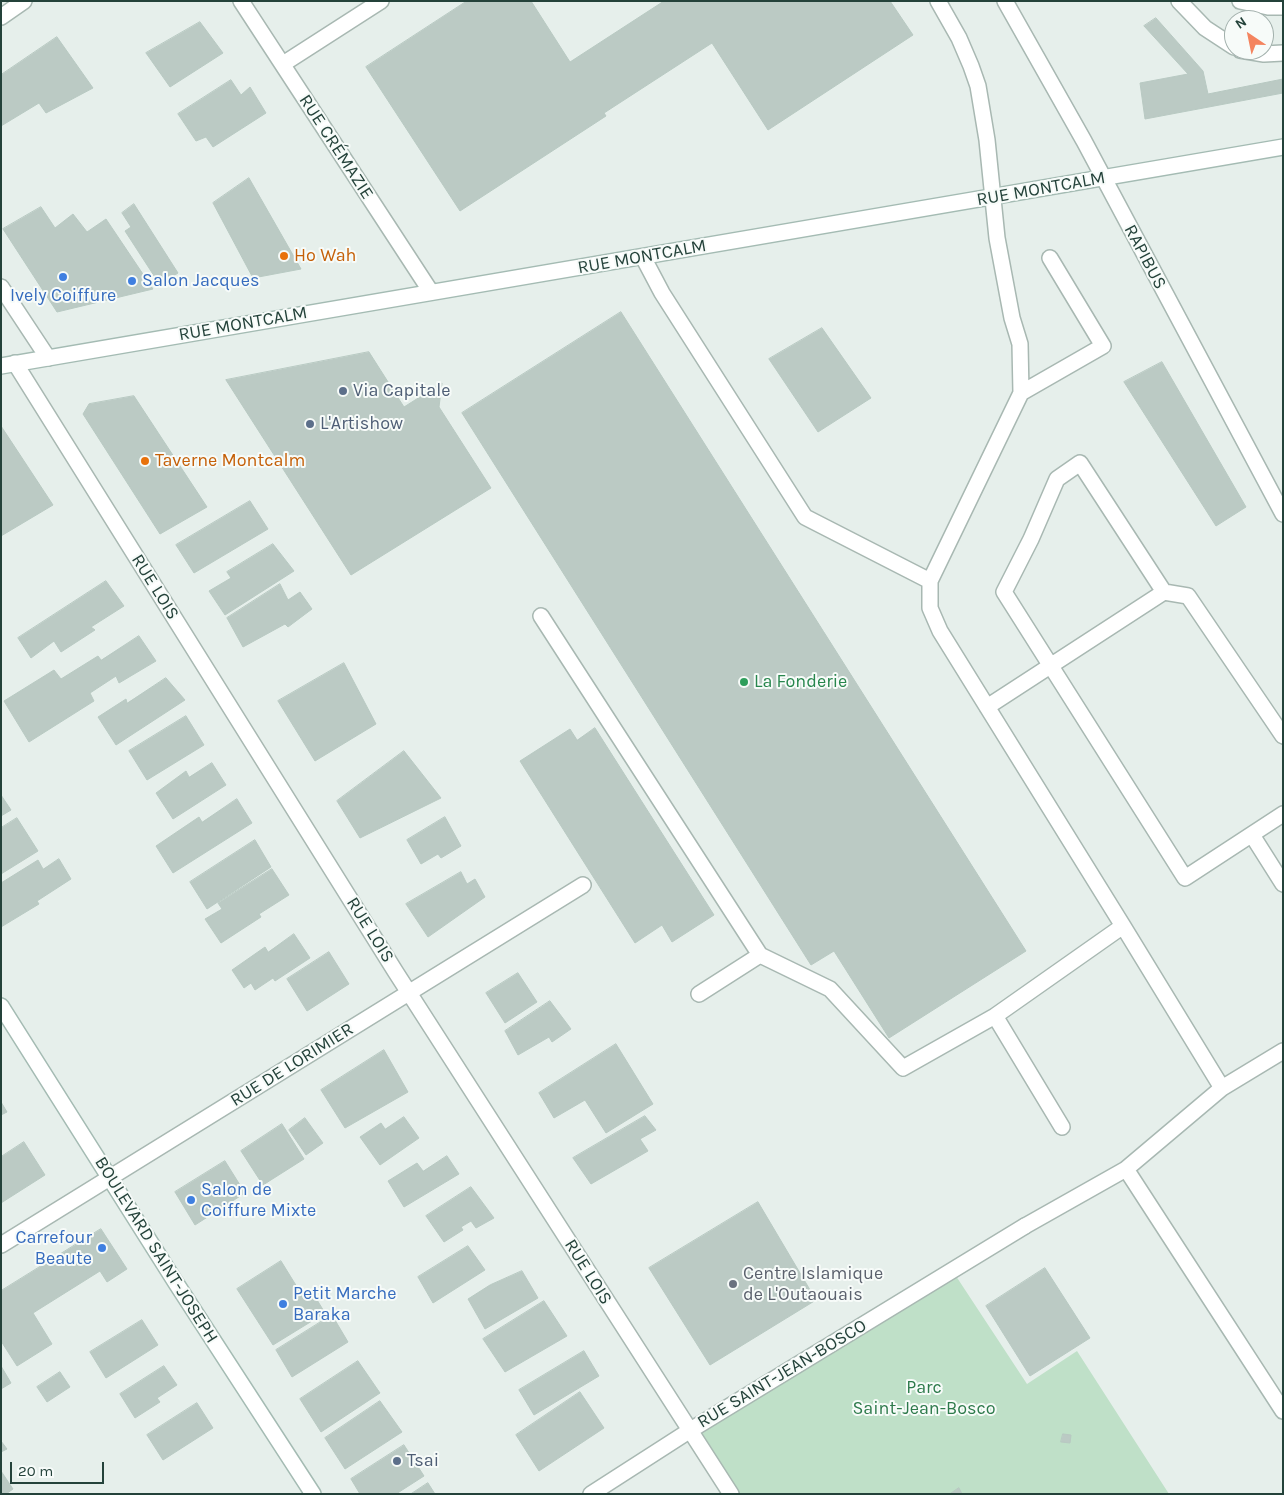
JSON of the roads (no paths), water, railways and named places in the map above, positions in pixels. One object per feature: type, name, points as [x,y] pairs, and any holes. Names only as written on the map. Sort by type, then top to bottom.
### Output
[{"type":"street","points":[[1,17],[24,1]]},
{"type":"street","name":"RUE CRÉMAZIE","points":[[241,1],[431,292]]},
{"type":"street","points":[[283,64],[380,1]]},
{"type":"street","points":[[938,1],[958,38],[978,86],[987,140],[991,197],[997,238],[1012,318],[1020,344],[1022,393],[930,581],[930,608],[940,631],[1124,926],[1222,1088]]},
{"type":"street","name":"RAPIBUS","points":[[1005,1],[1103,178],[1283,514]]},
{"type":"street","points":[[1179,1],[1205,28],[1224,41]]},
{"type":"street","points":[[1240,1],[1268,7],[1283,6]]},
{"type":"street","name":"RUE MONTCALM","points":[[8,364],[1283,147]]},
{"type":"street","points":[[642,257],[662,293],[805,517],[930,581]]},
{"type":"street","points":[[1022,393],[1103,346],[1050,258]]},
{"type":"street","points":[[1,287],[48,358]]},
{"type":"street","name":"RUE LOIS","points":[[8,364],[731,1494]]},
{"type":"street","points":[[1164,592],[1080,464],[1057,479],[1031,539],[1004,592],[1186,878],[1283,814]]},
{"type":"street","points":[[987,707],[1164,592],[1188,596],[1283,736]]},
{"type":"street","points":[[541,616],[760,956],[830,989],[903,1068],[995,1016],[1124,926]]},
{"type":"street","points":[[1252,835],[1283,884]]},
{"type":"street","name":"RUE DE LORIMIER","points":[[1,1245],[583,885]]},
{"type":"street","points":[[699,994],[760,956]]},
{"type":"street","name":"BOULEVARD SAINT-JOSEPH","points":[[1,1006],[176,1283],[313,1494]]},
{"type":"street","points":[[995,1016],[1062,1127]]},
{"type":"street","name":"RUE SAINT-JEAN-BOSCO","points":[[591,1494],[689,1431],[1025,1226],[1126,1170],[1222,1088],[1283,1051]]},
{"type":"street","points":[[1126,1170],[1283,1411]]},
{"type":"place","name":"Ho Wah","points":[[284,256]]},
{"type":"place","name":"Ively Coiffure","points":[[63,277]]},
{"type":"place","name":"Salon Jacques","points":[[132,281]]},
{"type":"place","name":"Via Capitale","points":[[343,391]]},
{"type":"place","name":"L'Artishow","points":[[310,424]]},
{"type":"place","name":"Taverne Montcalm","points":[[145,461]]},
{"type":"place","name":"La Fonderie","points":[[744,682]]},
{"type":"place","name":"Salon de Coiffure Mixte","points":[[191,1200]]},
{"type":"place","name":"Carrefour Beaute","points":[[102,1248]]},
{"type":"place","name":"Centre Islamique de L'Outaouais","points":[[733,1284]]},
{"type":"place","name":"Petit Marche Baraka","points":[[283,1304]]},
{"type":"place","name":"Tsai","points":[[397,1461]]},
{"type":"park label","name":"Parc Saint-Jean-Bosco","points":[[924,1398]]}]
